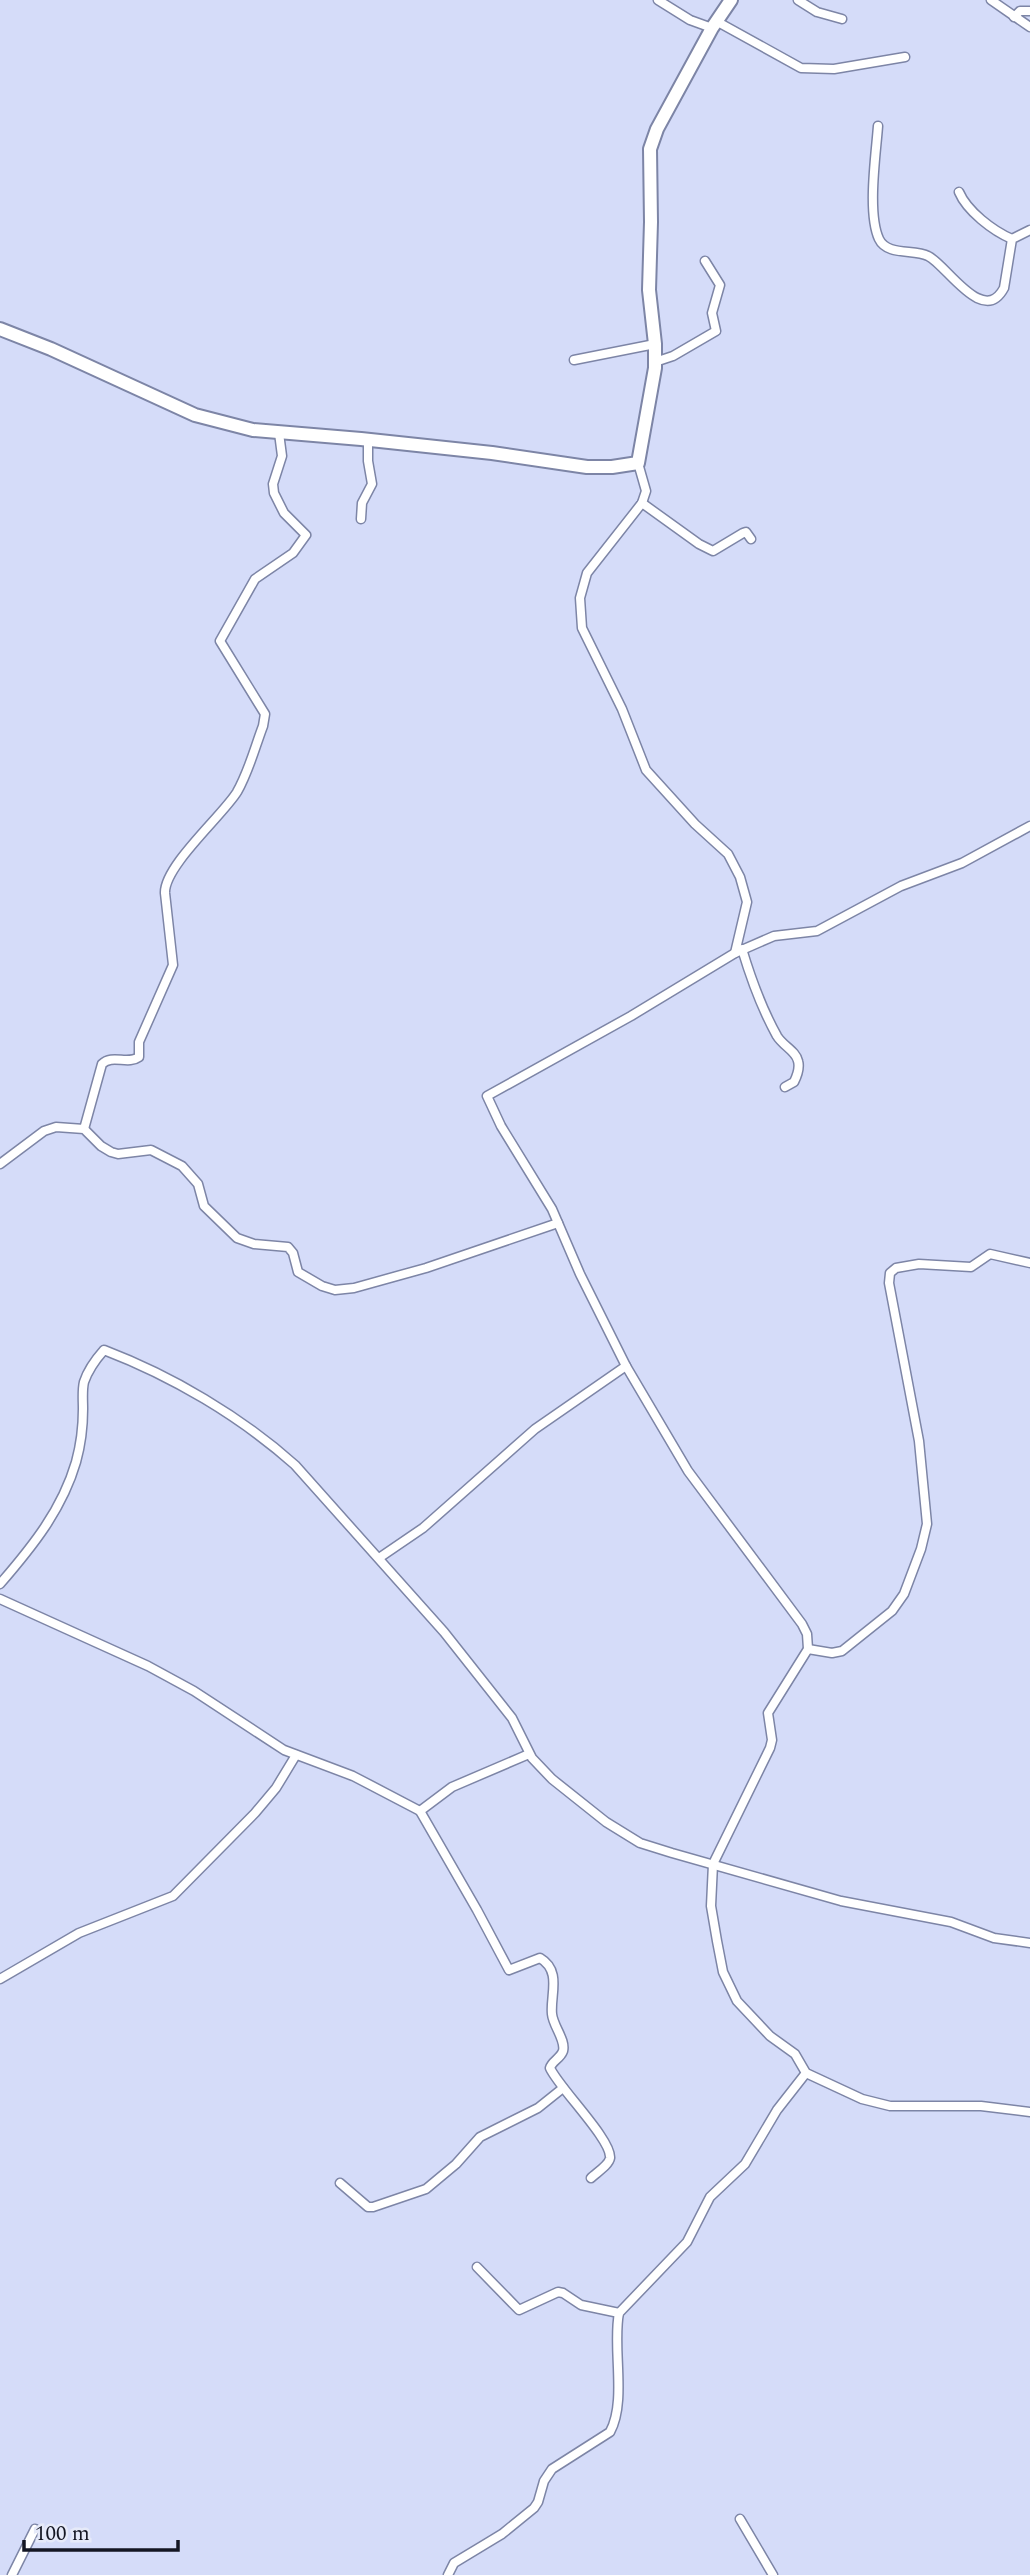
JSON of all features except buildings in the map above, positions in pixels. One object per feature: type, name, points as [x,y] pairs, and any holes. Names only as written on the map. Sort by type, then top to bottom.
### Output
[{"type":"street","points":[[658,0],[690,20],[714,25],[801,68],[834,69],[905,57]]},
{"type":"street","points":[[731,0],[714,25],[657,129],[650,149],[652,222],[649,290],[655,362],[638,463],[646,491],[642,503],[587,573],[580,598],[582,628],[622,709],[646,770],[701,830],[728,854],[740,877],[747,902],[739,951],[775,1032],[799,1063],[794,1082],[785,1087]]},
{"type":"street","points":[[798,0],[817,12],[842,19]]},
{"type":"street","points":[[991,0],[1030,27]]},
{"type":"street","points":[[1014,17],[1020,11],[1030,11]]},
{"type":"street","points":[[878,126],[873,190],[877,230],[884,245],[890,249],[926,254],[967,293],[983,300],[995,299],[1004,288],[1012,239]]},
{"type":"street","points":[[959,192],[967,208],[999,233],[1012,239]]},
{"type":"street","points":[[1012,239],[1030,230]]},
{"type":"street","points":[[655,362],[673,356],[716,331],[712,313],[720,285],[705,261]]},
{"type":"street","points":[[0,329],[51,349],[195,415],[253,430],[492,453],[587,467],[638,463]]},
{"type":"street","points":[[573,360],[655,344]]},
{"type":"street","points":[[84,1129],[102,1064],[109,1059],[135,1060],[139,1057],[139,1042],[173,968],[166,882],[200,834],[235,794],[263,726],[264,714],[220,641],[255,579],[293,553],[306,535],[284,513],[274,493],[273,484],[282,456],[279,433]]},
{"type":"street","points":[[362,519],[362,503],[372,484],[368,440]]},
{"type":"street","points":[[642,503],[713,551],[743,533],[751,539]]},
{"type":"street","points":[[1030,826],[962,863],[901,886],[817,931],[783,933],[739,951],[631,1016],[487,1096],[558,1223],[579,1274],[626,1366],[688,1471],[807,1634],[808,1649],[768,1713],[772,1740],[770,1748],[713,1864],[711,1906],[728,1986],[737,2001],[763,2030],[796,2054],[806,2073],[862,2099],[890,2106],[981,2106],[1030,2112]]},
{"type":"street","points":[[0,1164],[44,1131],[56,1128],[84,1129],[101,1146],[118,1154],[151,1150],[174,1161],[188,1172],[198,1184],[204,1206],[233,1234],[254,1244],[288,1247],[293,1253],[298,1272],[335,1290],[378,1282],[558,1223]]},
{"type":"street","points":[[808,1649],[832,1653],[842,1651],[892,1611],[904,1594],[915,1568],[927,1524],[920,1452],[889,1283],[890,1273],[896,1268],[919,1264],[971,1267],[990,1254],[1030,1263]]},
{"type":"street","points":[[0,1584],[37,1542],[54,1516],[79,1449],[83,1384],[95,1360],[104,1350],[136,1362],[218,1408],[295,1465],[444,1632],[501,1702],[517,1727],[529,1754],[552,1779],[621,1832],[653,1848],[841,1901],[951,1922],[994,1938],[1030,1943]]},
{"type":"street","points":[[379,1558],[423,1528],[535,1429],[626,1366]]},
{"type":"street","points":[[0,1599],[148,1666],[194,1691],[275,1745],[353,1776],[420,1811],[509,1970],[540,1958],[552,1972],[555,1984],[552,2017],[564,2047],[562,2054],[550,2068],[603,2140],[610,2157],[609,2162],[591,2178]]},
{"type":"street","points":[[420,1811],[452,1787],[529,1754]]},
{"type":"street","points":[[0,1979],[79,1933],[173,1896],[255,1813],[276,1788],[296,1755]]},
{"type":"street","points":[[448,2575],[454,2563],[502,2534],[534,2508],[544,2481],[552,2469],[610,2432],[619,2373],[619,2313],[687,2242],[710,2197],[745,2164],[776,2110],[806,2073]]},
{"type":"street","points":[[340,2183],[368,2207],[426,2189],[456,2164],[480,2137],[538,2108],[564,2088]]},
{"type":"street","points":[[477,2267],[519,2310],[563,2292],[581,2305],[619,2313]]},
{"type":"street","points":[[740,2519],[773,2575]]},
{"type":"street","points":[[12,2575],[35,2529]]}]
